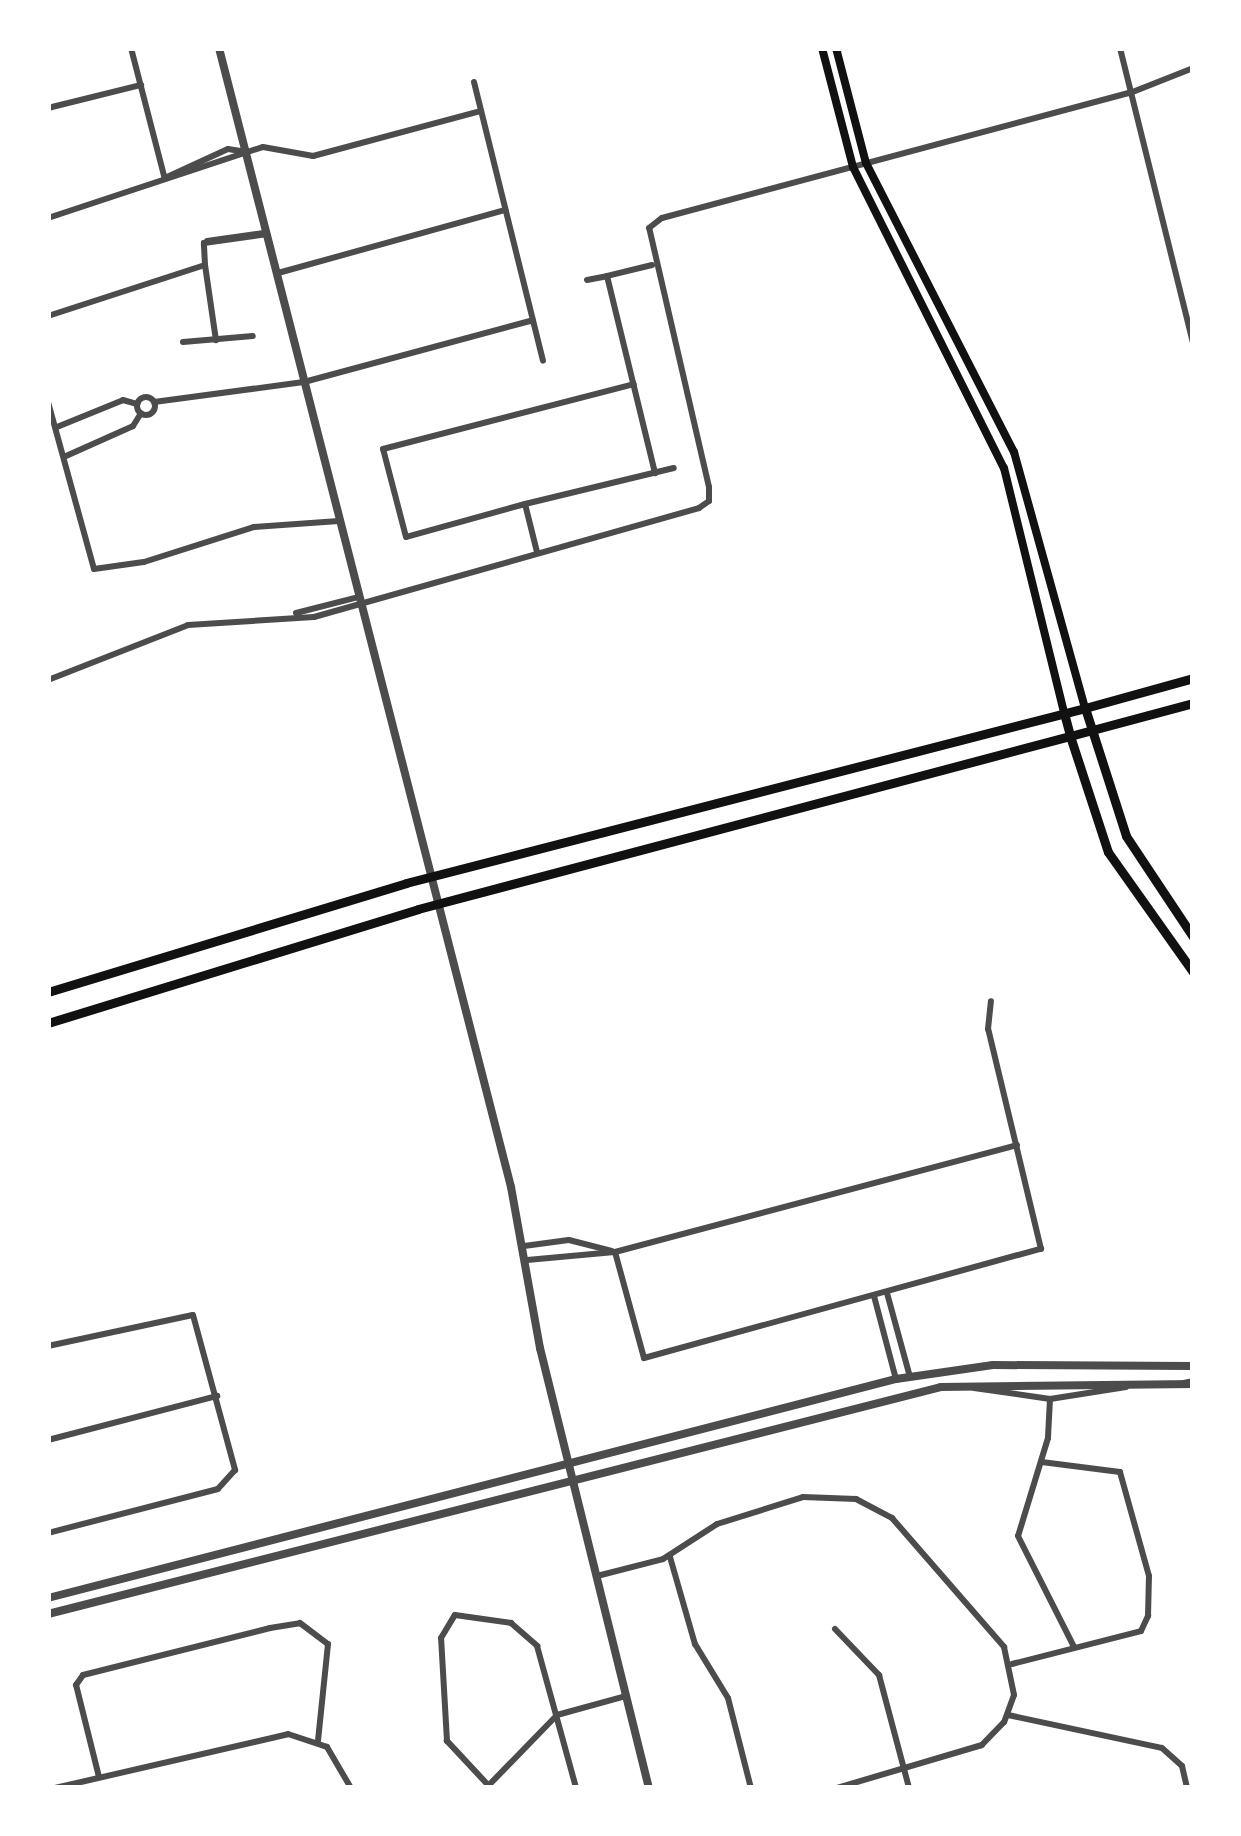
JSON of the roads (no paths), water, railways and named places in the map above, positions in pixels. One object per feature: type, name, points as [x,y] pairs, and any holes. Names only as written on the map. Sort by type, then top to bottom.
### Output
[{"type":"main road","points":[[822,48],[854,167],[1004,468],[1070,736],[1108,851],[1193,972]]},
{"type":"main road","points":[[836,48],[866,163],[1014,452],[1090,730],[1126,836],[1193,937]]},
{"type":"main road","points":[[48,992],[431,876],[1193,678]]},
{"type":"main road","points":[[48,1023],[439,904],[1193,704]]},
{"type":"main road","points":[[670,844],[672,816]]},
{"type":"main road","points":[[657,820],[670,844]]},
{"type":"street","points":[[131,48],[164,179]]},
{"type":"street","points":[[219,48],[524,1246],[568,1465],[649,1788]]},
{"type":"street","points":[[1120,48],[1193,344]]},
{"type":"street","points":[[296,613],[314,616],[359,599],[709,501],[652,265],[649,228],[662,218],[1130,93],[1193,68]]},
{"type":"street","points":[[474,82],[543,361]]},
{"type":"street","points":[[48,108],[141,85]]},
{"type":"street","points":[[48,218],[247,152],[274,147],[313,156],[481,111]]},
{"type":"street","points":[[164,179],[228,149],[247,152]]},
{"type":"street","points":[[277,274],[506,210]]},
{"type":"street","points":[[216,340],[204,243],[267,234]]},
{"type":"street","points":[[48,316],[206,265]]},
{"type":"street","points":[[587,280],[652,265]]},
{"type":"street","points":[[608,276],[656,473]]},
{"type":"street","points":[[56,427],[123,400],[137,404],[304,382],[532,320]]},
{"type":"street","points":[[183,342],[253,336]]},
{"type":"street","points":[[634,384],[383,449],[406,537],[674,468]]},
{"type":"street","points":[[48,402],[94,569],[254,526],[339,521]]},
{"type":"street","points":[[141,413],[151,414],[154,402]]},
{"type":"street","points":[[137,404],[141,413]]},
{"type":"street","points":[[66,456],[133,426],[141,413]]},
{"type":"street","points":[[525,504],[537,551]]},
{"type":"street","points":[[49,678],[172,629],[296,613],[340,596],[359,599]]},
{"type":"street","points":[[615,1252],[644,1358],[1041,1249],[988,1029],[992,1001]]},
{"type":"street","points":[[526,1260],[615,1252],[1016,1145]]},
{"type":"street","points":[[524,1246],[568,1240],[615,1252]]},
{"type":"street","points":[[887,1292],[910,1376]]},
{"type":"street","points":[[874,1296],[896,1379]]},
{"type":"street","points":[[48,1346],[194,1315],[234,1479],[48,1533]]},
{"type":"street","points":[[48,1598],[910,1376],[993,1365],[1193,1366]]},
{"type":"street","points":[[48,1614],[966,1384],[1193,1381]]},
{"type":"street","points":[[966,1384],[997,1396],[1050,1399],[1102,1397],[1138,1382]]},
{"type":"street","points":[[48,1440],[217,1396]]},
{"type":"street","points":[[1050,1399],[1042,1462],[1018,1536],[1074,1647]]},
{"type":"street","points":[[1012,1664],[1144,1628],[1149,1576],[1114,1467],[1042,1462]]},
{"type":"street","points":[[597,1576],[670,1557],[717,1524],[818,1495],[856,1499],[900,1526],[1012,1664],[1008,1714],[982,1745],[836,1788]]},
{"type":"street","points":[[670,1557],[695,1644],[728,1698],[752,1788]]},
{"type":"street","points":[[576,1788],[557,1714],[526,1632],[494,1618],[447,1620],[447,1741],[488,1787],[557,1714],[626,1696]]},
{"type":"street","points":[[99,1777],[76,1684],[83,1675],[300,1623],[328,1644],[318,1740],[351,1788]]},
{"type":"street","points":[[835,1629],[876,1667],[909,1788]]},
{"type":"street","points":[[1008,1714],[1162,1748],[1181,1766],[1187,1788]]},
{"type":"street","points":[[55,1788],[276,1735],[318,1740]]}]
